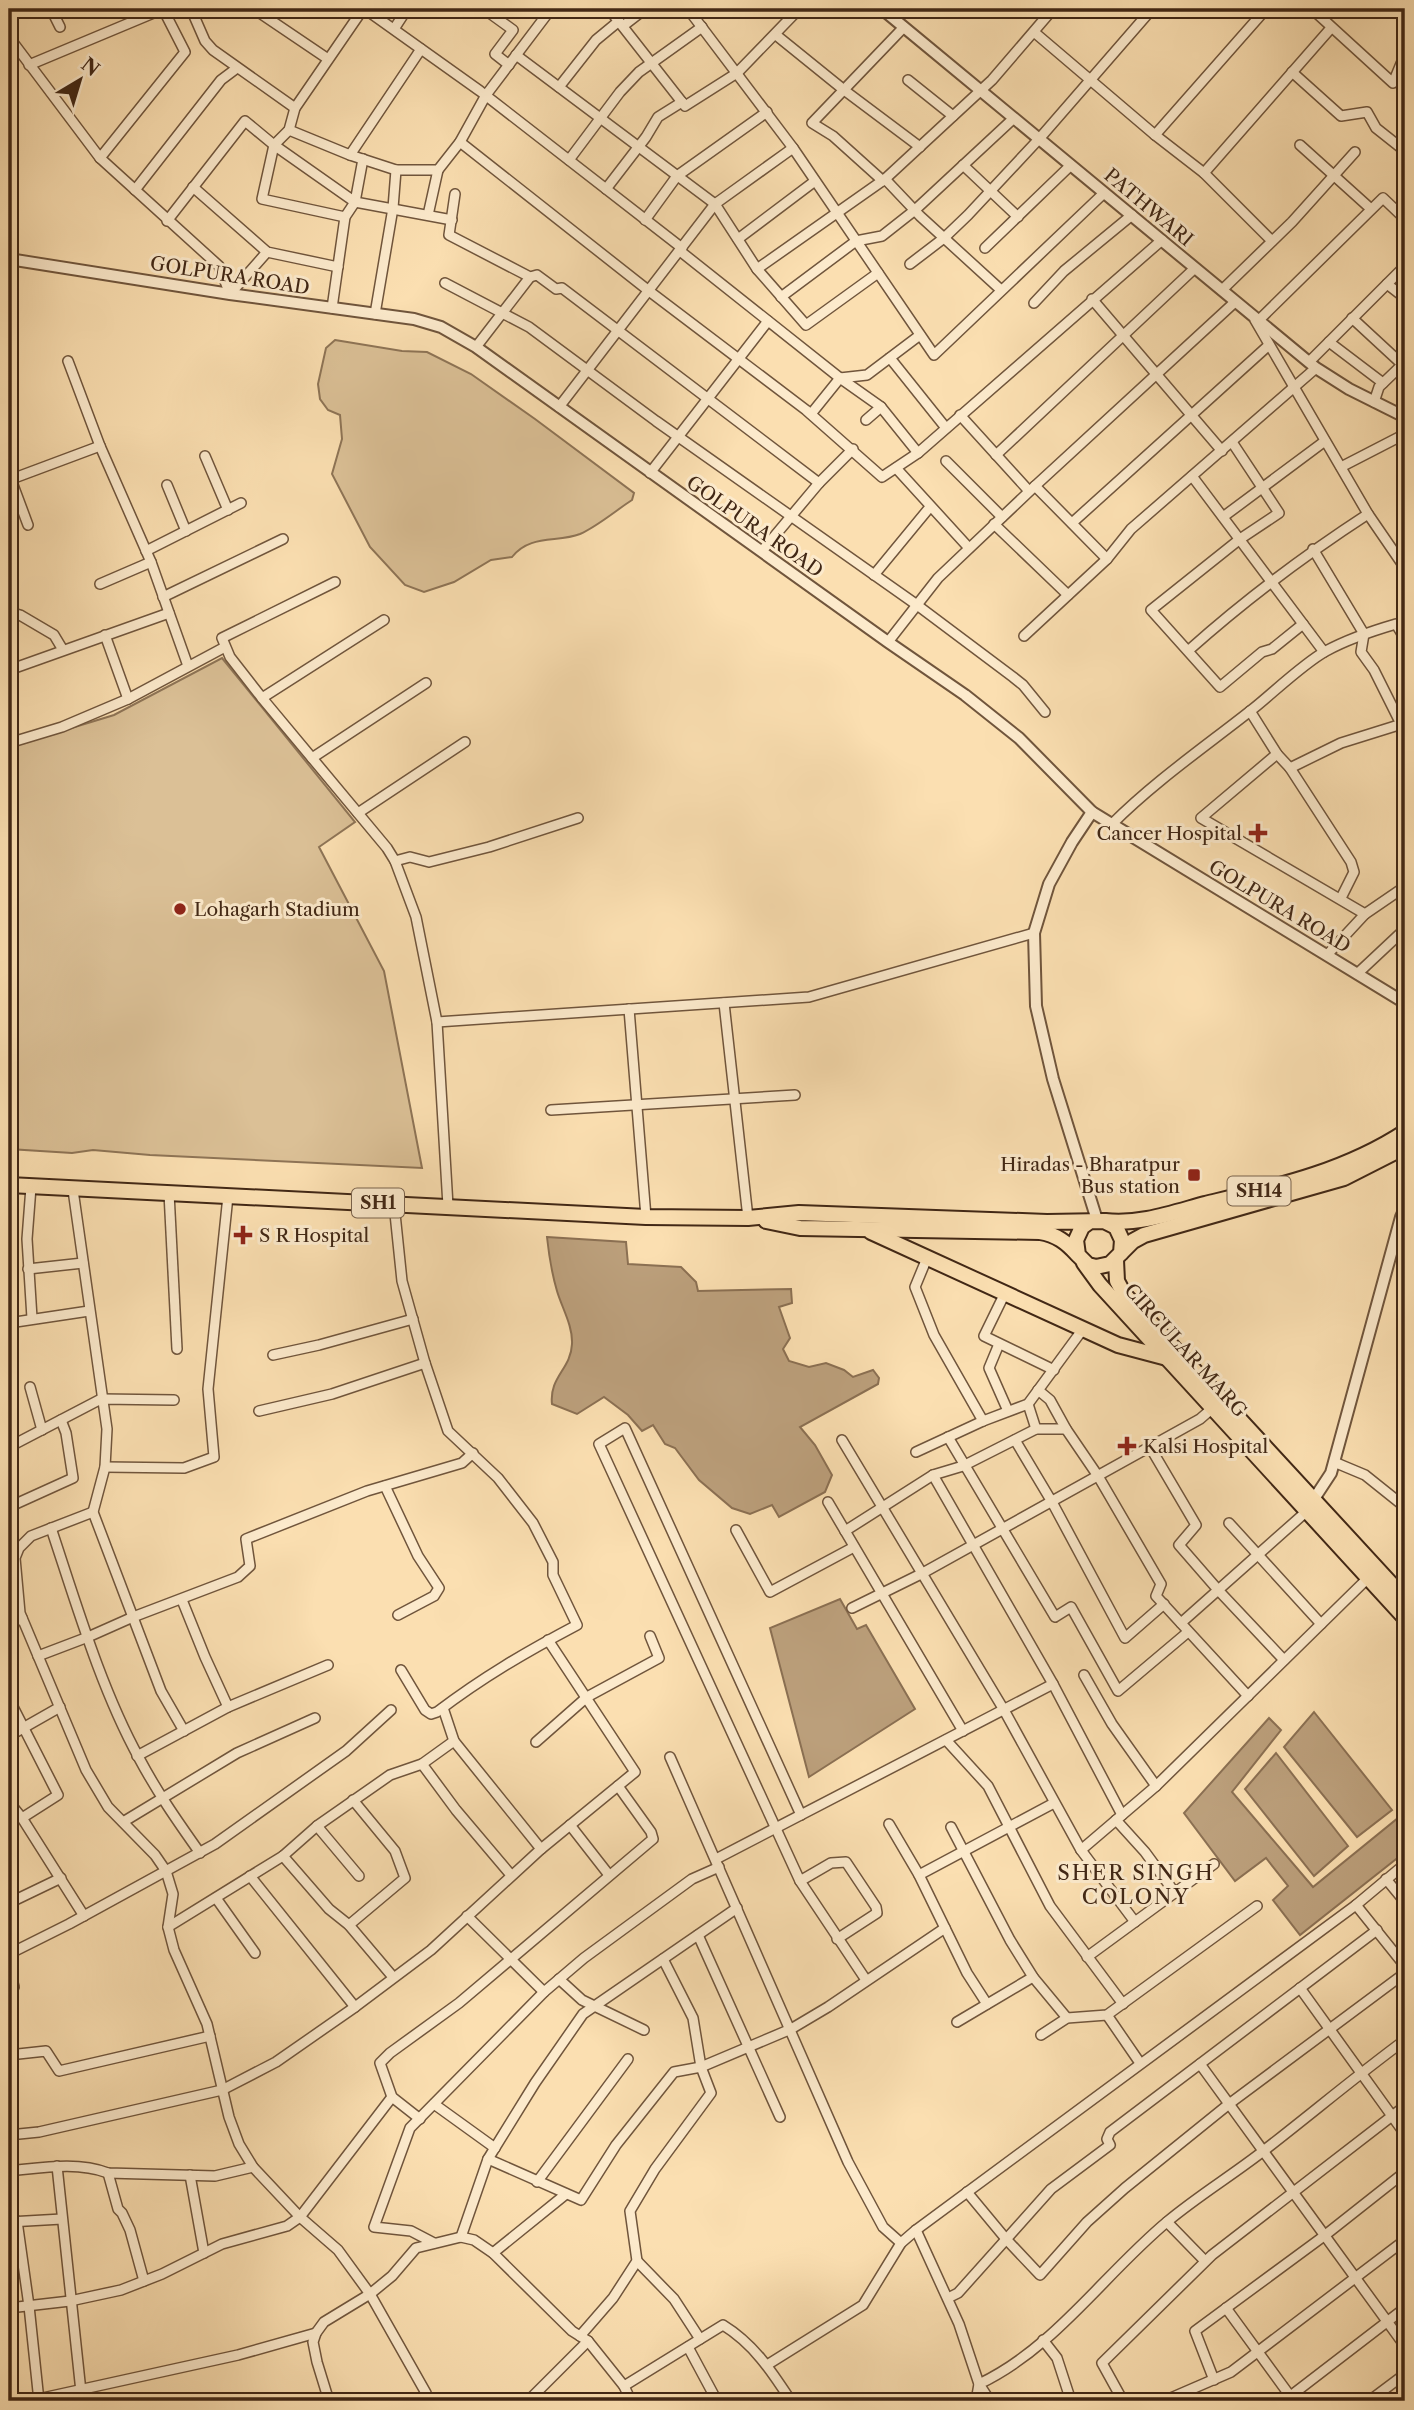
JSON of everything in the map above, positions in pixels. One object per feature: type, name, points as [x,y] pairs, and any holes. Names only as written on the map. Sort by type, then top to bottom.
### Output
[{"type":"main road","name":"SH14","points":[[1096,1221],[1134,1222],[1289,1183],[1337,1168],[1387,1144],[1405,1132]]},
{"type":"main road","name":"SH14","points":[[1119,1256],[1133,1241],[1144,1235],[1344,1178],[1405,1147]]},
{"type":"main road","name":"SH1","points":[[9,1185],[646,1217],[748,1218],[799,1213],[1096,1221]]},
{"type":"main road","name":"SH1","points":[[748,1218],[800,1228],[1040,1232],[1053,1234],[1080,1258]]},
{"type":"main road","points":[[1096,1221],[1116,1227],[1122,1240],[1119,1256],[1103,1267],[1096,1267],[1080,1258],[1076,1240],[1082,1227],[1096,1221]]},
{"type":"main road","points":[[864,1229],[1118,1345],[1168,1359]]},
{"type":"main road","name":"CIRCULAR MARG","points":[[1119,1256],[1117,1282],[1124,1294],[1217,1404],[1310,1506],[1405,1599]]},
{"type":"main road","name":"CIRCULAR MARG","points":[[1080,1258],[1168,1359],[1217,1404]]},
{"type":"main road","name":"CIRCULAR MARG","points":[[1310,1506],[1368,1578],[1405,1618]]},
{"type":"street","points":[[51,9],[60,27]]},
{"type":"street","points":[[29,65],[163,9],[185,52],[100,158]]},
{"type":"street","points":[[191,9],[205,41],[213,50],[295,108]]},
{"type":"street","points":[[254,9],[328,60]]},
{"type":"street","points":[[345,217],[262,199],[274,145],[289,130],[295,108],[364,9],[486,95],[840,378],[881,407],[918,453]]},
{"type":"street","points":[[394,29],[407,9]]},
{"type":"street","points":[[484,9],[513,30],[495,54],[509,65]]},
{"type":"street","points":[[428,215],[438,170],[460,142],[486,95],[551,9]]},
{"type":"street","points":[[609,9],[685,107],[737,73],[799,9]]},
{"type":"street","points":[[559,87],[596,40],[645,9]]},
{"type":"street","points":[[688,9],[793,148],[934,355],[1104,193]]},
{"type":"street","name":"PATHWARI","points":[[882,9],[1313,365],[1374,402],[1405,417]]},
{"type":"street","points":[[757,269],[884,180],[981,90],[1053,9]]},
{"type":"street","points":[[910,264],[944,238],[990,191],[1152,9]]},
{"type":"street","points":[[1155,135],[1266,9]]},
{"type":"street","points":[[1311,9],[1393,83],[1405,54]]},
{"type":"street","points":[[569,160],[620,92],[639,72],[653,65],[702,27]]},
{"type":"street","points":[[904,27],[812,123],[833,136],[884,180],[1001,290]]},
{"type":"street","points":[[1204,173],[1331,28]]},
{"type":"street","points":[[1034,32],[1204,173],[1272,241]]},
{"type":"street","points":[[776,35],[920,147]]},
{"type":"street","points":[[9,37],[100,158],[219,267],[230,294],[267,252]]},
{"type":"street","points":[[350,155],[421,49]]},
{"type":"street","points":[[516,55],[715,204],[757,269],[806,325],[878,273]]},
{"type":"street","points":[[135,190],[221,80],[237,68]]},
{"type":"street","points":[[1292,72],[1341,116],[1367,112],[1376,128],[1405,151]]},
{"type":"street","points":[[908,80],[953,116]]},
{"type":"street","points":[[606,189],[658,117],[682,102]]},
{"type":"street","points":[[645,220],[677,176],[766,112]]},
{"type":"street","points":[[781,297],[856,241],[882,236],[915,210],[1014,118]]},
{"type":"street","points":[[167,220],[244,121],[355,202],[452,220]]},
{"type":"street","points":[[289,130],[396,170],[438,170]]},
{"type":"street","points":[[460,142],[811,414],[882,477],[918,453],[1162,240]]},
{"type":"street","points":[[1300,145],[1371,209]]},
{"type":"street","points":[[559,407],[715,204],[793,148]]},
{"type":"street","points":[[1222,290],[1355,152]]},
{"type":"street","points":[[332,308],[345,217],[355,202],[363,159]]},
{"type":"street","points":[[963,165],[1018,217]]},
{"type":"street","points":[[985,248],[1071,165]]},
{"type":"street","points":[[375,314],[393,208],[396,170]]},
{"type":"street","points":[[738,239],[815,181]]},
{"type":"street","points":[[193,187],[267,252],[338,267]]},
{"type":"street","points":[[455,194],[449,235],[530,277]]},
{"type":"street","points":[[1405,219],[1383,198],[1255,318],[1368,514],[1405,568]]},
{"type":"street","points":[[1034,303],[1064,271],[1132,215]]},
{"type":"street","name":"GOLPURA ROAD","points":[[9,259],[230,294],[414,319],[441,327],[476,347],[965,695],[1018,738],[1092,812],[1405,1003]]},
{"type":"street","points":[[1024,636],[1107,559],[1131,529],[1294,388],[1329,342],[1405,266]]},
{"type":"street","points":[[996,454],[1195,268]]},
{"type":"street","points":[[476,347],[530,277],[537,275],[556,289],[562,288],[819,483]]},
{"type":"street","points":[[445,283],[529,327],[917,605],[1013,677],[1045,712]]},
{"type":"street","points":[[1387,284],[1405,298]]},
{"type":"street","points":[[1092,299],[1222,451]]},
{"type":"street","points":[[888,642],[938,578],[1235,302]]},
{"type":"street","points":[[1352,318],[1404,365],[1379,387],[1374,402]]},
{"type":"street","points":[[650,473],[768,321]]},
{"type":"street","points":[[811,414],[840,378],[867,375],[920,335]]},
{"type":"street","points":[[1329,342],[1383,383]]},
{"type":"street","points":[[1072,523],[1269,345]]},
{"type":"street","points":[[890,358],[946,428]]},
{"type":"street","points":[[68,361],[100,446],[146,551],[188,666]]},
{"type":"street","points":[[866,421],[881,407]]},
{"type":"street","points":[[960,415],[996,454],[1072,523],[1107,559]]},
{"type":"street","points":[[1341,467],[1405,435]]},
{"type":"street","points":[[1223,517],[1325,441]]},
{"type":"street","points":[[1231,442],[1264,487],[1279,513],[1240,539],[1151,610],[1220,687],[1262,652],[1272,649],[1303,624]]},
{"type":"street","points":[[28,525],[10,478],[100,446]]},
{"type":"street","points":[[762,551],[819,483],[853,449]]},
{"type":"street","points":[[205,456],[228,510]]},
{"type":"street","points":[[946,461],[1068,595]]},
{"type":"street","points":[[896,468],[969,548]]},
{"type":"street","points":[[1192,477],[1324,652]]},
{"type":"street","points":[[167,485],[186,531]]},
{"type":"street","points":[[146,551],[241,503]]},
{"type":"street","points":[[874,575],[930,507]]},
{"type":"street","points":[[1189,650],[1232,611],[1313,549],[1368,514]]},
{"type":"street","points":[[163,597],[284,539]]},
{"type":"street","points":[[1394,551],[1405,546]]},
{"type":"street","points":[[1290,768],[1341,743],[1403,723],[1361,652],[1364,634],[1313,549]]},
{"type":"street","points":[[100,584],[150,562]]},
{"type":"street","points":[[335,582],[222,638],[225,647],[262,698],[396,861],[416,917],[438,1022],[448,1206]]},
{"type":"street","points":[[9,611],[54,635],[63,650]]},
{"type":"street","points":[[9,670],[169,612]]},
{"type":"street","points":[[262,698],[384,620]]},
{"type":"street","points":[[1112,824],[1130,805],[1195,752],[1324,652],[1364,634],[1396,624],[1405,639]]},
{"type":"street","points":[[105,635],[128,699]]},
{"type":"street","points":[[9,743],[62,727],[128,699],[225,647]]},
{"type":"street","points":[[312,758],[426,683]]},
{"type":"street","points":[[1250,711],[1351,863],[1354,872],[1341,898]]},
{"type":"street","points":[[358,813],[465,741]]},
{"type":"street","points":[[1277,754],[1200,818],[1366,914]]},
{"type":"street","points":[[1092,812],[1049,884],[1034,933],[1036,1006],[1053,1079],[1096,1221]]},
{"type":"street","points":[[396,861],[410,857],[429,862],[489,847],[578,818]]},
{"type":"street","points":[[1327,955],[1366,914],[1404,888]]},
{"type":"street","points":[[1357,974],[1405,929]]},
{"type":"street","points":[[438,1022],[809,997],[1034,933]]},
{"type":"street","points":[[724,1003],[748,1218]]},
{"type":"street","points":[[629,1009],[646,1217]]},
{"type":"street","points":[[551,1111],[795,1096]]},
{"type":"street","points":[[31,1186],[26,1239],[32,1318]]},
{"type":"street","points":[[73,1190],[107,1429],[105,1467],[93,1512],[161,1691],[184,1731]]},
{"type":"street","points":[[169,1193],[177,1349]]},
{"type":"street","points":[[105,1467],[184,1468],[214,1457],[208,1389],[228,1196]]},
{"type":"street","points":[[394,1203],[402,1281],[448,1431],[473,1453],[517,1500],[533,1524],[553,1562],[553,1574],[577,1625],[471,1686],[431,1714],[425,1710],[401,1670]]},
{"type":"street","points":[[1181,1623],[1310,1506],[1331,1473],[1405,1208]]},
{"type":"street","points":[[928,1258],[915,1287],[934,1335],[983,1421]]},
{"type":"street","points":[[27,1269],[83,1263]]},
{"type":"street","points":[[1005,1293],[984,1336],[1054,1370]]},
{"type":"street","points":[[9,1323],[89,1311]]},
{"type":"street","points":[[273,1355],[413,1319]]},
{"type":"street","points":[[916,1452],[983,1421],[1028,1404],[1083,1329]]},
{"type":"street","points":[[999,1344],[989,1368],[1008,1411]]},
{"type":"street","points":[[259,1411],[332,1394],[425,1363]]},
{"type":"street","points":[[30,1387],[42,1430]]},
{"type":"street","points":[[1038,1390],[1050,1400],[1161,1584],[1156,1596],[1248,1696]]},
{"type":"street","points":[[9,1447],[101,1399],[174,1400]]},
{"type":"street","points":[[1028,1404],[1036,1429]]},
{"type":"street","points":[[852,1608],[1002,1530],[1200,1419],[1217,1404]]},
{"type":"street","points":[[9,1507],[73,1478],[66,1433],[61,1420]]},
{"type":"street","points":[[801,1815],[625,1428],[599,1444],[800,1881],[866,1980]]},
{"type":"street","points":[[845,1531],[933,1475],[963,1466],[1036,1429],[1066,1429]]},
{"type":"street","points":[[948,1437],[1055,1617],[1071,1607],[1118,1691],[1188,1632]]},
{"type":"street","points":[[842,1440],[1003,1710],[1081,1850],[1135,1922]]},
{"type":"street","points":[[1015,1440],[1052,1502],[1125,1638],[1164,1604]]},
{"type":"street","points":[[1150,1447],[1196,1525],[1179,1545],[1284,1660]]},
{"type":"street","points":[[38,1656],[238,1577],[250,1566],[246,1539],[367,1491],[462,1463],[473,1453]]},
{"type":"street","points":[[1334,1462],[1365,1475],[1405,1507]]},
{"type":"street","points":[[933,1475],[1053,1684],[1119,1817],[1175,1893]]},
{"type":"street","points":[[385,1486],[418,1556],[439,1588],[434,1596],[398,1615]]},
{"type":"street","points":[[828,1502],[963,1731]]},
{"type":"street","points":[[93,1512],[30,1536],[19,1548],[15,1558],[22,1618],[86,1770],[107,1807],[155,1855],[166,1871],[173,1894],[168,1927],[174,1950],[207,2024],[222,2090],[236,2135],[253,2167],[300,2217],[338,2250],[370,2294],[426,2393]]},
{"type":"street","points":[[1229,1522],[1321,1625]]},
{"type":"street","points":[[51,1528],[88,1637],[138,1756],[161,1798],[200,1853]]},
{"type":"street","points":[[736,1530],[770,1591],[854,1547]]},
{"type":"street","points":[[1081,1850],[1156,1786],[1368,1578]]},
{"type":"street","points":[[182,1600],[228,1707]]},
{"type":"street","points":[[9,1625],[22,1618]]},
{"type":"street","points":[[536,1742],[587,1697],[659,1658],[650,1636]]},
{"type":"street","points":[[9,2135],[39,2132],[222,2090],[276,2062],[431,1950],[511,1875],[635,1772],[548,1640]]},
{"type":"street","points":[[138,1756],[228,1707],[328,1665]]},
{"type":"street","points":[[1084,1675],[1112,1724],[1156,1786]]},
{"type":"street","points":[[434,2243],[411,2231],[374,2227],[411,2128],[544,1992],[584,1958],[717,1863],[801,1815],[1053,1684]]},
{"type":"street","points":[[9,1699],[58,1795],[22,1818]]},
{"type":"street","points":[[9,1736],[60,1707]]},
{"type":"street","points":[[443,1708],[454,1741],[541,1849]]},
{"type":"street","points":[[9,1954],[85,1916],[215,1844],[346,1751],[391,1710]]},
{"type":"street","points":[[122,1822],[237,1753],[315,1718]]},
{"type":"street","points":[[946,1740],[988,1786],[1050,1906],[1123,2004]]},
{"type":"street","points":[[168,1927],[283,1856],[317,1826],[390,1775],[422,1764],[454,1741]]},
{"type":"street","points":[[670,1757],[848,2162],[883,2227],[901,2243]]},
{"type":"street","points":[[422,1764],[456,1810],[511,1875]]},
{"type":"street","points":[[391,2097],[380,2063],[390,2053],[459,2003],[653,1839],[652,1832],[618,1786]]},
{"type":"street","points":[[349,1925],[405,1878],[395,1852],[353,1800]]},
{"type":"street","points":[[9,1802],[85,1916]]},
{"type":"street","points":[[919,1875],[1054,1804]]},
{"type":"street","points":[[889,1824],[919,1875],[967,1973],[987,2004]]},
{"type":"street","points":[[570,1825],[609,1875]]},
{"type":"street","points":[[317,1826],[359,1876]]},
{"type":"street","points":[[951,1827],[1010,1940],[1033,1977],[1067,2018]]},
{"type":"street","points":[[283,1856],[329,1909],[349,1925],[393,1977]]},
{"type":"street","points":[[800,1881],[831,1863],[846,1862],[876,1907],[877,1913],[837,1940]]},
{"type":"street","points":[[1087,1957],[1214,1864]]},
{"type":"street","points":[[767,2365],[863,2305],[901,2243],[916,2230],[1356,1905],[1405,1864]]},
{"type":"street","points":[[250,1876],[355,2007]]},
{"type":"street","points":[[9,1903],[61,1878]]},
{"type":"street","points":[[1386,1880],[1405,1902]]},
{"type":"street","points":[[216,1898],[255,1953]]},
{"type":"street","points":[[1356,1905],[1405,1966]]},
{"type":"street","points":[[1041,2035],[1067,2018],[1107,2015],[1258,1906]]},
{"type":"street","points":[[461,2237],[488,2160],[535,2083],[583,2014],[737,1908]]},
{"type":"street","points":[[467,1916],[544,1992]]},
{"type":"street","points":[[488,2160],[581,2200],[617,2146],[674,2072],[701,2067],[791,2029],[945,1928]]},
{"type":"street","points":[[947,2298],[957,2293],[1051,2189],[1110,2145],[1107,2139],[1110,2132],[1377,1930]]},
{"type":"street","points":[[698,1935],[780,2117]]},
{"type":"street","points":[[663,1959],[693,2018],[701,2067],[710,2088],[709,2096],[655,2169],[630,2211],[637,2261],[674,2298],[700,2339]]},
{"type":"street","points":[[9,1967],[14,1987]]},
{"type":"street","points":[[967,2192],[1040,2275],[1087,2222],[1229,2104],[1405,1973]]},
{"type":"street","points":[[957,2022],[1033,1977]]},
{"type":"street","points":[[559,1979],[582,2000],[644,2030]]},
{"type":"street","points":[[1300,1988],[1405,2134]]},
{"type":"street","points":[[1107,2015],[1140,2063]]},
{"type":"street","points":[[9,2055],[46,2050],[59,2071],[210,2036]]},
{"type":"street","points":[[979,2384],[993,2377],[1071,2316],[1167,2222],[1405,2040]]},
{"type":"street","points":[[537,2182],[628,2059]]},
{"type":"street","points":[[1200,2064],[1405,2346]]},
{"type":"street","points":[[391,2097],[397,2098],[420,2119]]},
{"type":"street","points":[[9,2308],[70,2301],[121,2290],[222,2244],[287,2226],[300,2217],[391,2097]]},
{"type":"street","points":[[435,2104],[495,2148]]},
{"type":"street","points":[[1123,2401],[1102,2363],[1205,2261],[1405,2106]]},
{"type":"street","points":[[9,2171],[57,2166],[96,2168],[108,2173],[215,2176],[253,2167]]},
{"type":"street","points":[[57,2166],[81,2396]]},
{"type":"street","points":[[1214,2380],[1195,2331],[1324,2236],[1405,2172]]},
{"type":"street","points":[[108,2173],[118,2209],[130,2230],[144,2281]]},
{"type":"street","points":[[190,2175],[204,2253]]},
{"type":"street","points":[[493,2253],[566,2194]]},
{"type":"street","points":[[62,2219],[13,2222],[29,2306],[35,2401],[81,2396],[316,2333]]},
{"type":"street","points":[[1167,2222],[1205,2261]]},
{"type":"street","points":[[916,2230],[959,2324],[979,2384],[990,2401]]},
{"type":"street","points":[[329,2401],[313,2342],[316,2333],[332,2316],[370,2294],[392,2276],[416,2248],[461,2237],[474,2240],[493,2253],[572,2331],[584,2339],[624,2386],[631,2401]]},
{"type":"street","points":[[1164,2401],[1231,2372],[1405,2240]]},
{"type":"street","points":[[528,2401],[584,2339],[637,2261]]},
{"type":"street","points":[[1226,2308],[1290,2400],[1405,2308]]},
{"type":"street","points":[[624,2386],[723,2325],[741,2336],[767,2365],[791,2401]]},
{"type":"street","points":[[1043,2340],[1057,2358],[1071,2401]]},
{"type":"street","points":[[688,2347],[717,2401]]},
{"type":"street","points":[[1369,2401],[1380,2398],[1405,2374]]},
{"type":"street","points":[[976,2401],[979,2384]]},
{"type":"shaded area","points":[[335,340],[402,351],[427,352],[471,374],[634,493],[632,500],[580,534],[527,545],[512,557],[491,560],[454,582],[424,592],[405,585],[370,547],[332,474],[342,439],[340,415],[328,410],[320,399],[318,384],[326,348]]},
{"type":"shaded area","name":"Lohagarh Stadium","points":[[222,658],[355,822],[319,847],[384,971],[422,1168],[93,1150],[72,1153],[9,1149],[9,747],[114,715]]},
{"type":"shaded area","points":[[547,1237],[626,1242],[628,1264],[681,1267],[696,1282],[698,1291],[791,1289],[792,1303],[779,1307],[790,1338],[783,1349],[789,1361],[809,1367],[826,1363],[853,1377],[873,1370],[879,1378],[878,1384],[800,1427],[815,1445],[832,1475],[825,1492],[779,1517],[772,1505],[750,1514],[732,1508],[699,1480],[675,1448],[665,1444],[653,1425],[642,1431],[628,1415],[604,1397],[577,1414],[552,1404],[554,1387],[571,1353],[572,1337],[555,1285]]},
{"type":"shaded area","points":[[840,1599],[857,1629],[866,1625],[915,1709],[809,1777],[770,1628]]},
{"type":"shaded area","points":[[1314,1712],[1392,1810],[1357,1837],[1284,1747]]},
{"type":"shaded area","points":[[1269,1718],[1281,1730],[1232,1792],[1313,1887],[1398,1818],[1405,1826],[1405,1852],[1300,1935],[1273,1900],[1288,1886],[1266,1858],[1235,1881],[1184,1813]]},
{"type":"shaded area","points":[[1276,1753],[1348,1846],[1314,1876],[1245,1789]]},
{"type":"place","name":"Cancer Hospital","points":[[1258,833]]},
{"type":"place","name":"Lohagarh Stadium","points":[[180,909]]},
{"type":"place","name":"Hiradas - Bharatpur Bus station","points":[[1194,1175]]},
{"type":"place","name":"S R Hospital","points":[[243,1235]]},
{"type":"place","name":"Kalsi Hospital","points":[[1127,1446]]},
{"type":"district","name":"SHER SINGH COLONY","points":[[1136,1885]]}]
